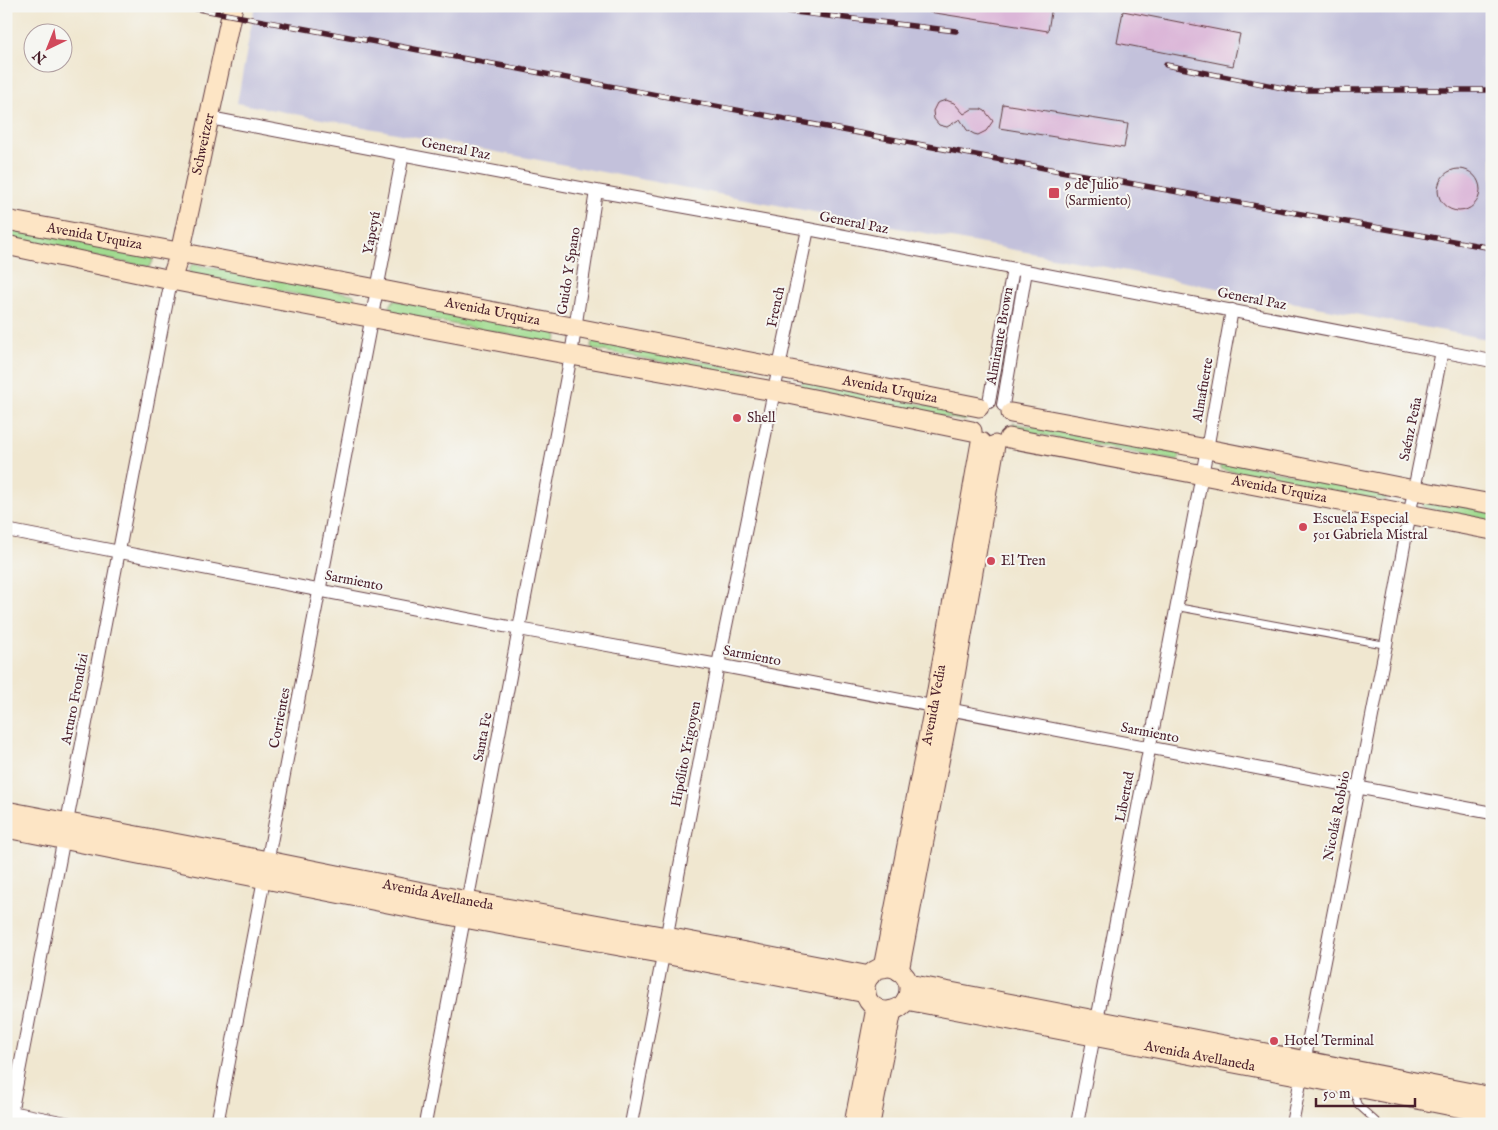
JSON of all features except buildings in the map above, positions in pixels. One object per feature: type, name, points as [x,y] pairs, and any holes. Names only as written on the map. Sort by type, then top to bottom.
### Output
[{"type":"main road","name":"Schweitzer","points":[[171,280],[180,253],[233,6]]},
{"type":"main road","name":"Avenida Urquiza","points":[[6,220],[377,289],[779,368],[995,407],[1492,504]]},
{"type":"main road","name":"Avenida Urquiza","points":[[6,245],[171,280],[774,391],[989,439],[1202,476],[1492,530]]},
{"type":"main road","points":[[995,407],[1014,423],[1013,430],[989,439],[970,425],[971,418],[974,412],[995,407]]},
{"type":"main road","name":"Avenida Vedia","points":[[870,1124],[888,989],[989,439]]},
{"type":"main road","name":"Avenida Avellaneda","points":[[6,811],[65,831]]},
{"type":"main road","name":"Avenida Avellaneda","points":[[6,828],[65,831],[1303,1068],[1492,1097]]},
{"type":"main road","name":"Avenida Vedia","points":[[854,1124],[888,989]]},
{"type":"main road","name":"Avenida Avellaneda","points":[[1303,1068],[1352,1086],[1492,1114]]},
{"type":"street","name":"General Paz","points":[[210,118],[808,229],[1492,361]]},
{"type":"street","name":"Yapeyú","points":[[371,317],[403,154]]},
{"type":"street","name":"Guido Y Spano","points":[[571,355],[596,191]]},
{"type":"street","name":"French","points":[[774,391],[808,229]]},
{"type":"street","name":"Almirante Brown","points":[[995,407],[1013,269]]},
{"type":"street","name":"Almirante Brown","points":[[995,407],[1026,271]]},
{"type":"street","name":"Arturo Frondizi","points":[[9,1115],[171,280]]},
{"type":"street","name":"Almafuerte","points":[[1202,476],[1232,310]]},
{"type":"street","name":"Corrientes","points":[[218,1124],[371,317]]},
{"type":"street","name":"Saénz Peña","points":[[1410,514],[1442,351]]},
{"type":"street","name":"Santa Fe","points":[[425,1124],[571,355]]},
{"type":"street","name":"Hipólito Yrigoyen","points":[[632,1124],[718,665],[774,391]]},
{"type":"street","name":"Libertad","points":[[1077,1124],[1202,476]]},
{"type":"street","name":"Nicolás Robbio","points":[[1292,1124],[1410,514]]},
{"type":"street","name":"Sarmiento","points":[[6,530],[1492,814]]},
{"type":"street","points":[[9,1115],[71,1124]]},
{"type":"lane","points":[[1177,607],[1386,645]]},
{"type":"lane","points":[[1352,1086],[1358,1105],[1379,1124]]},
{"type":"shaded area","points":[[255,6],[1492,6],[1492,340],[237,103]]},
{"type":"green space","points":[[6,226],[151,255],[153,262],[149,267],[6,240]]},
{"type":"green space","points":[[192,264],[352,294],[355,301],[353,305],[190,274],[189,270]]},
{"type":"green space","points":[[1015,283],[1018,284],[1000,387],[997,386]]},
{"type":"green space","points":[[394,300],[555,331],[557,338],[553,343],[394,313],[390,306]]},
{"type":"green space","points":[[593,340],[757,372],[757,379],[592,349]]},
{"type":"green space","points":[[802,381],[967,413],[967,417],[965,421],[801,388]]},
{"type":"green space","points":[[1013,423],[1179,452],[1180,457],[1177,461],[1015,430]]},
{"type":"green space","points":[[1223,461],[1384,492],[1386,496],[1385,501],[1220,469],[1220,464]]},
{"type":"green space","points":[[1424,500],[1492,510],[1492,524],[1423,507]]},
{"type":"railway","points":[[182,6],[1055,170],[1492,248]]},
{"type":"railway","points":[[743,6],[956,31]]},
{"type":"railway","points":[[1166,65],[1293,90],[1492,90]]},
{"type":"place","name":"9 de Julio (Sarmiento)","points":[[1054,193]]},
{"type":"place","name":"Shell","points":[[737,418]]},
{"type":"place","name":"Escuela Especial 501 Gabriela Mistral","points":[[1303,527]]},
{"type":"place","name":"El Tren","points":[[991,561]]},
{"type":"place","name":"Hotel Terminal","points":[[1274,1041]]}]
